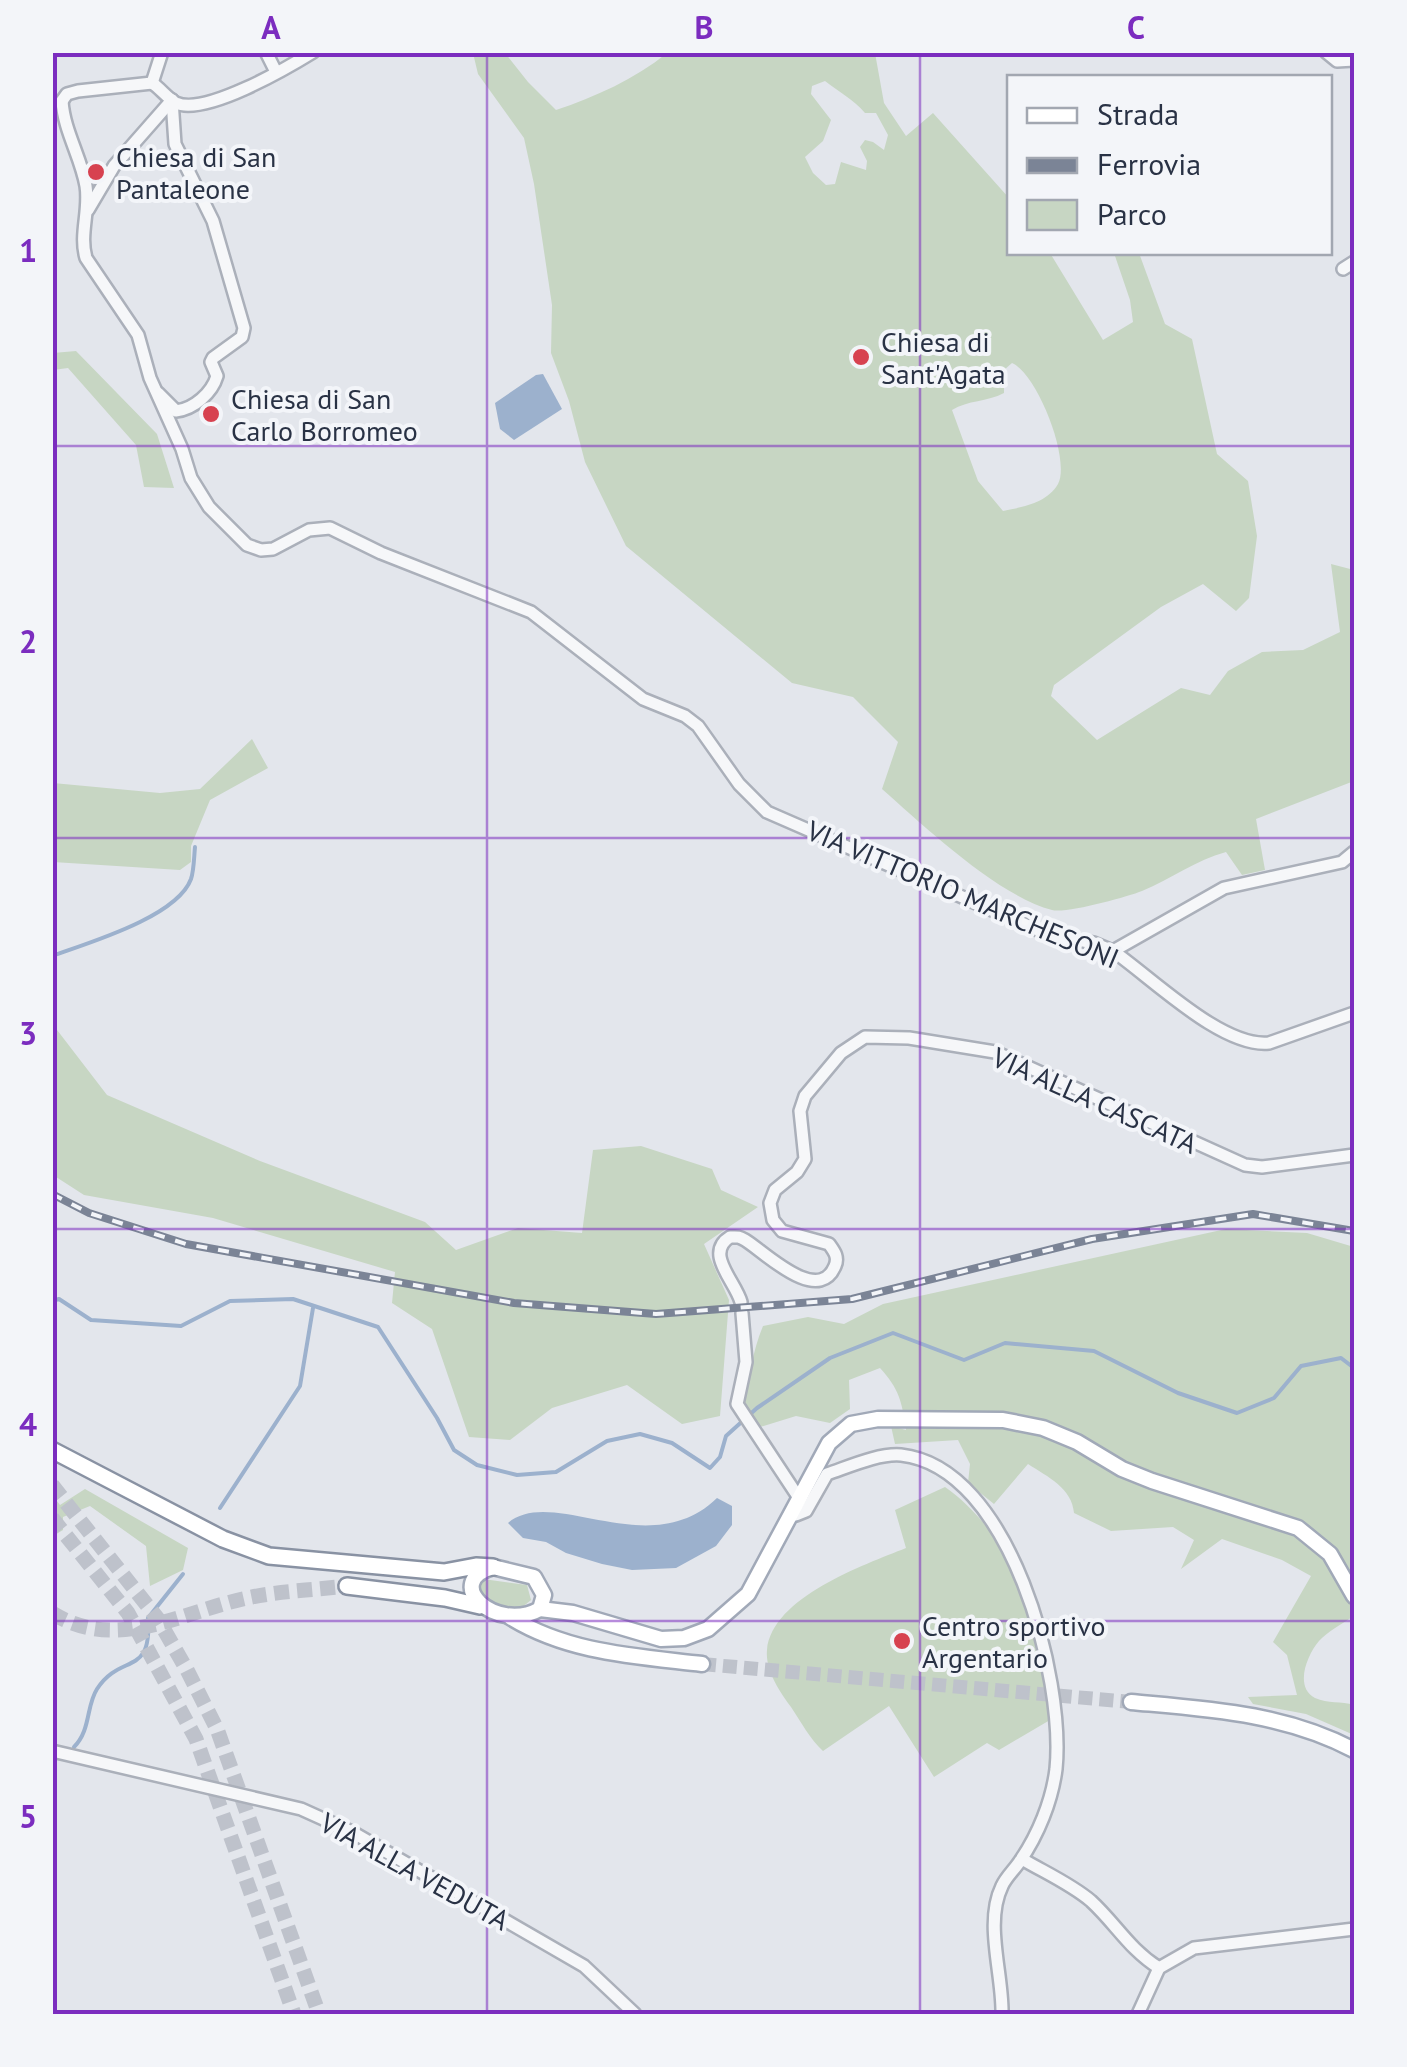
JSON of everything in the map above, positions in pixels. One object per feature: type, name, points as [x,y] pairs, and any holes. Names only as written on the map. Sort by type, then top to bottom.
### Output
[{"type":"highway","points":[[52,1450],[223,1539],[270,1556],[444,1572],[493,1567]]},
{"type":"highway","points":[[347,1586],[480,1606]]},
{"type":"main road","points":[[510,1617],[538,1610],[572,1612],[661,1639],[684,1638],[708,1629],[748,1594],[828,1443],[852,1424],[878,1419],[1022,1423],[1077,1442],[1122,1469],[1152,1481],[1298,1528],[1330,1554],[1354,1596]]},
{"type":"main road","points":[[572,1612],[526,1572],[493,1567],[480,1571],[474,1578],[472,1594],[480,1606],[510,1617],[536,1634],[618,1654],[702,1664]]},
{"type":"main road","points":[[542,1586],[544,1594],[538,1610],[541,1620],[571,1644]]},
{"type":"main road","points":[[1131,1702],[1263,1717],[1320,1734],[1354,1750]]},
{"type":"street","points":[[152,83],[162,52]]},
{"type":"street","points":[[266,52],[276,72]]},
{"type":"street","points":[[52,90],[62,101],[67,94],[78,91],[152,83],[172,100],[188,104],[234,92],[313,52]]},
{"type":"street","points":[[1326,52],[1336,62],[1354,60]]},
{"type":"street","points":[[154,390],[176,410],[186,410],[213,389],[217,376],[211,362],[242,337],[244,328],[213,221],[175,144],[172,100]]},
{"type":"street","name":"VIA VITTORIO MARCHESONI","points":[[88,210],[114,166],[172,100]]},
{"type":"street","name":"VIA VITTORIO MARCHESONI","points":[[62,101],[63,116],[86,186],[86,258],[138,335],[154,390],[191,478],[209,507],[247,545],[273,549],[309,530],[330,528],[381,553],[531,612],[643,698],[685,716],[698,726],[739,784],[768,812],[1047,934],[1094,942],[1113,950],[1215,1028],[1244,1042],[1269,1043],[1354,1012]]},
{"type":"street","points":[[1113,950],[1224,888],[1342,862],[1354,852]]},
{"type":"street","name":"VIA ALLA CASCATA","points":[[799,1498],[740,1412],[737,1400],[746,1362],[743,1314],[719,1258],[720,1244],[730,1237],[746,1240],[778,1267],[793,1274],[820,1278],[836,1265],[834,1250],[824,1240],[787,1234],[777,1226],[770,1214],[770,1202],[775,1190],[797,1172],[805,1159],[800,1111],[805,1096],[840,1053],[865,1037],[908,1038],[995,1052],[1244,1166],[1354,1156]]},
{"type":"street","points":[[792,1513],[806,1510],[827,1474],[897,1455],[933,1466],[968,1490],[1018,1567],[1031,1601],[1058,1726],[1052,1787],[1036,1835],[1002,1886],[994,1916],[1002,2014]]},
{"type":"street","name":"VIA ALLA VEDUTA","points":[[52,1752],[301,1809],[352,1832],[584,1966],[636,2014]]},
{"type":"street","points":[[1022,1859],[1086,1896],[1126,1943],[1159,1968]]},
{"type":"street","points":[[1138,2014],[1159,1968],[1194,1948],[1354,1929]]},
{"type":"green space","points":[[473,53],[505,53],[556,110],[614,86],[667,53],[875,53],[884,103],[906,136],[933,113],[1007,196],[1007,255],[1051,255],[1103,340],[1133,322],[1115,255],[1140,255],[1165,324],[1192,339],[1217,454],[1248,481],[1257,536],[1249,598],[1236,611],[1203,584],[1161,607],[1054,685],[1051,696],[1097,740],[1181,688],[1210,695],[1228,671],[1262,652],[1303,650],[1340,632],[1331,564],[1354,570],[1354,781],[1256,819],[1265,870],[1242,875],[1226,852],[1142,891],[1082,907],[1059,911],[1031,902],[962,858],[882,789],[898,742],[853,697],[792,683],[626,546],[585,462],[551,353],[552,305],[524,138],[478,74]],"holes":[[[825,81],[865,113],[876,113],[888,135],[884,150],[865,140],[860,147],[867,161],[866,170],[841,162],[835,184],[826,185],[813,173],[805,157],[823,141],[831,120],[811,94],[812,86]],[[1012,363],[1022,370],[1049,418],[1061,472],[1058,484],[1048,496],[1003,511],[978,481],[952,410],[1004,393],[1004,370]]]},
{"type":"green space","points":[[76,351],[157,434],[174,488],[144,487],[136,445],[68,368],[53,370],[53,353]]},
{"type":"green space","points":[[252,739],[268,768],[210,800],[191,846],[191,862],[180,870],[53,862],[53,783],[160,793],[200,789]]},
{"type":"green space","points":[[53,1010],[54,1026],[107,1095],[260,1161],[425,1222],[456,1250],[518,1228],[582,1233],[593,1150],[641,1146],[712,1169],[721,1190],[758,1207],[704,1244],[729,1300],[720,1416],[682,1424],[627,1385],[552,1408],[510,1440],[469,1437],[432,1329],[392,1303],[395,1272],[213,1218],[84,1195],[53,1175]]},
{"type":"green space","points":[[1226,1229],[1307,1233],[1354,1247],[1354,1619],[1319,1641],[1310,1654],[1304,1679],[1315,1698],[1354,1705],[1354,1735],[1306,1714],[1253,1704],[1248,1697],[1297,1695],[1287,1655],[1273,1642],[1311,1576],[1282,1560],[1222,1539],[1181,1569],[1194,1540],[1173,1527],[1111,1531],[1074,1513],[1064,1490],[1028,1464],[994,1504],[968,1483],[970,1464],[958,1440],[895,1444],[891,1426],[906,1430],[903,1411],[896,1389],[880,1368],[849,1380],[850,1409],[830,1423],[796,1416],[757,1428],[741,1405],[763,1326],[808,1317],[844,1324],[883,1304]]},
{"type":"green space","name":"Centro sportivo Argentario","points":[[945,1487],[983,1522],[1020,1582],[1034,1627],[1050,1720],[999,1750],[987,1743],[934,1777],[889,1706],[823,1751],[771,1673],[767,1650],[773,1631],[785,1614],[823,1585],[906,1548],[895,1510]]},
{"type":"green space","points":[[85,1489],[188,1548],[183,1570],[150,1586],[146,1546],[90,1506],[63,1517],[63,1530],[53,1536],[53,1496],[60,1505]]},
{"type":"green space","points":[[483,1579],[527,1585],[531,1600],[520,1609],[499,1609],[479,1597],[477,1584]]},
{"type":"water","points":[[543,374],[562,409],[514,440],[500,429],[495,403]]},
{"type":"water","points":[[717,1498],[732,1506],[732,1525],[716,1546],[676,1568],[632,1570],[602,1564],[546,1542],[523,1538],[508,1523],[527,1514],[550,1512],[633,1525],[662,1524],[690,1516]]},
{"type":"waterway","points":[[1339,52],[1351,52]]},
{"type":"waterway","points":[[52,956],[130,927],[168,905],[191,879],[195,847]]},
{"type":"waterway","points":[[52,1301],[59,1299],[91,1320],[181,1326],[230,1301],[293,1299],[378,1327],[454,1450],[477,1465],[517,1475],[556,1472],[607,1441],[640,1434],[672,1443],[710,1468],[720,1457],[726,1436],[757,1408],[830,1358],[893,1333],[964,1360],[1005,1343],[1094,1351],[1178,1393],[1237,1413],[1274,1398],[1301,1366],[1341,1358],[1354,1368]]},
{"type":"waterway","points":[[220,1508],[300,1386],[313,1308]]},
{"type":"waterway","points":[[74,1747],[83,1733],[97,1689],[106,1678],[140,1657],[148,1637],[148,1618],[183,1574]]},
{"type":"tunnel","points":[[52,1485],[158,1619],[217,1729],[319,2014]]},
{"type":"tunnel","points":[[52,1518],[128,1613],[196,1739],[294,2014]]},
{"type":"tunnel","points":[[52,1613],[101,1630],[125,1630],[247,1598],[347,1586]]},
{"type":"tunnel","points":[[702,1664],[1131,1702]]},
{"type":"railway","points":[[52,1194],[89,1213],[186,1244],[514,1303],[656,1314],[852,1299],[1092,1239],[1253,1214],[1354,1231]]},
{"type":"place","name":"Chiesa di San Pantaleone","points":[[96,172]]},
{"type":"place","name":"Chiesa di Sant'Agata","points":[[861,357]]},
{"type":"place","name":"Chiesa di San Carlo Borromeo","points":[[211,414]]},
{"type":"place","name":"Centro sportivo Argentario","points":[[902,1641]]}]
